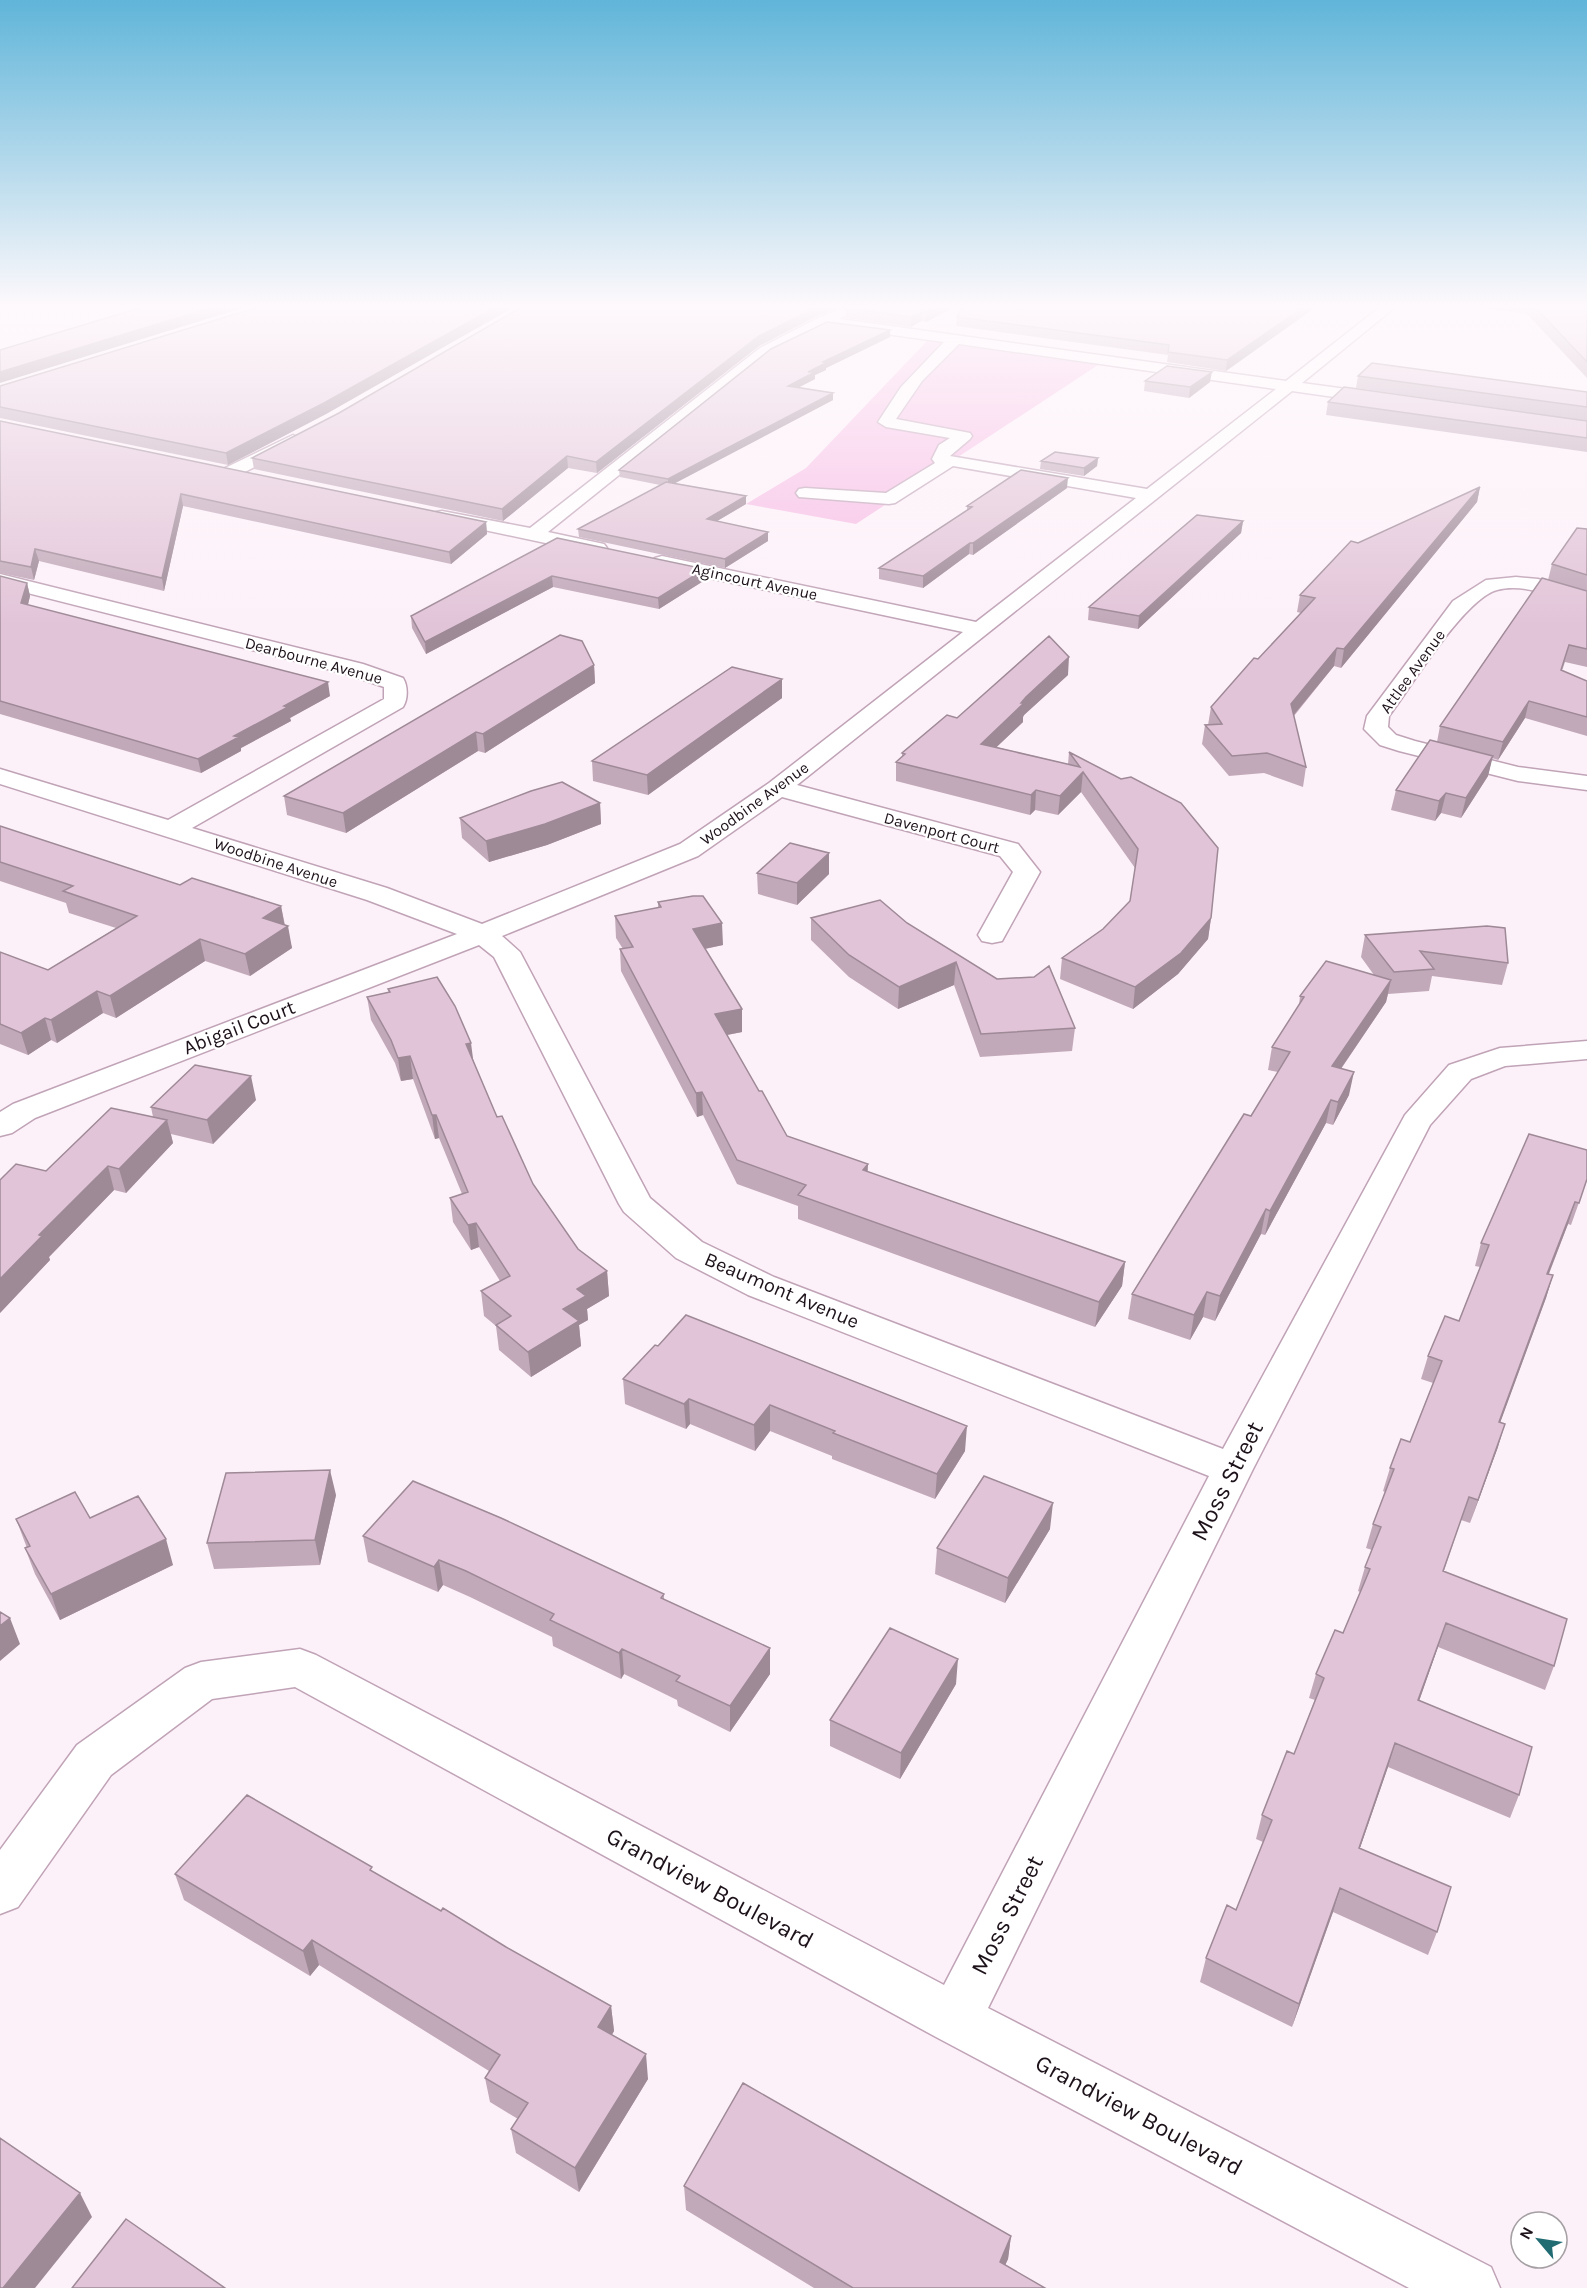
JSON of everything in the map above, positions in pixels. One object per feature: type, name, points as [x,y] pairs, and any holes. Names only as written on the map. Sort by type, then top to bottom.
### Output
[{"type":"street","points":[[533,535],[690,411]]},
{"type":"street","points":[[890,411],[886,422],[964,436],[945,449],[940,459],[1152,495]]},
{"type":"street","name":"Woodbine Avenue","points":[[0,776],[377,894],[482,934],[689,850],[778,788],[1259,411]]},
{"type":"street","points":[[254,477],[225,471],[302,435]]},
{"type":"street","points":[[805,493],[889,499],[950,461]]},
{"type":"street","points":[[428,513],[613,552]]},
{"type":"street","name":"Agincourt Avenue","points":[[647,559],[980,628]]},
{"type":"street","name":"Dearbourne Avenue","points":[[0,580],[355,669],[395,683],[395,702],[172,829]]},
{"type":"street","name":"Attlee Avenue","points":[[1587,601],[1538,585],[1493,584],[1479,591],[1460,605],[1378,716],[1376,729],[1388,740],[1407,746],[1518,774],[1587,783]]},
{"type":"street","name":"Davenport Court","points":[[778,788],[1009,850],[1027,872],[992,935]]},
{"type":"street","name":"Abigail Court","points":[[8,1113],[482,934]]},
{"type":"street","name":"Beaumont Avenue","points":[[482,934],[506,952],[636,1204],[689,1250],[761,1286],[1233,1469]]},
{"type":"street","name":"Moss Street","points":[[955,2019],[1233,1469],[1416,1122],[1460,1072],[1500,1057],[1587,1050]]},
{"type":"street","name":"Grandview Boulevard","points":[[0,1891],[94,1760],[201,1681],[300,1668],[955,2019],[1470,2288]]},
{"type":"shaded area","points":[[861,411],[1028,411],[856,524],[746,504],[806,468]]},
{"type":"building","points":[[19,411],[309,411],[226,453]]},
{"type":"building","points":[[343,411],[662,411],[596,462],[567,456],[502,509],[252,458]]},
{"type":"building","points":[[693,411],[799,411],[668,479],[619,470]]},
{"type":"building","points":[[1391,411],[1514,411],[1587,421],[1587,438]]},
{"type":"building","points":[[0,421],[486,522],[449,552],[181,494],[162,578],[35,549],[31,567],[0,561]]},
{"type":"building","points":[[1055,452],[1098,458],[1084,468],[1041,461]]},
{"type":"building","points":[[1021,470],[1068,478],[923,576],[879,568],[972,507],[967,506]]},
{"type":"building","points":[[666,482],[746,496],[707,519],[768,532],[725,559],[578,529]]},
{"type":"building","points":[[1480,487],[1344,649],[1337,648],[1291,704],[1306,767],[1267,753],[1232,756],[1205,725],[1222,724],[1211,707],[1254,658],[1258,659],[1315,598],[1300,595],[1351,541],[1358,543]]},
{"type":"building","points":[[1197,515],[1243,521],[1139,616],[1089,607]]},
{"type":"building","points":[[1577,528],[1587,529],[1587,575],[1552,564]]},
{"type":"building","points":[[557,538],[705,569],[658,598],[552,576],[425,642],[411,616]]},
{"type":"building","points":[[0,576],[27,583],[21,603],[328,682],[234,736],[239,737],[198,759],[0,701]]},
{"type":"building","points":[[1542,578],[1587,591],[1587,649],[1569,645],[1561,670],[1587,681],[1587,717],[1529,701],[1503,742],[1440,726]]},
{"type":"building","points":[[560,635],[582,641],[594,665],[483,734],[476,732],[343,813],[284,796]]},
{"type":"building","points":[[1049,636],[1069,657],[981,744],[1080,767],[1069,752],[1121,779],[1131,777],[1181,803],[1218,848],[1211,918],[1181,953],[1135,987],[1062,958],[1103,929],[1130,901],[1138,849],[1083,772],[1060,796],[1036,790],[1031,795],[896,762],[905,754],[902,753],[947,715],[957,718]]},
{"type":"building","points":[[732,667],[782,679],[647,775],[592,761]]},
{"type":"building","points":[[1430,740],[1493,756],[1466,798],[1446,793],[1439,801],[1396,790]]},
{"type":"building","points":[[562,782],[600,803],[545,824],[486,841],[460,818],[531,791]]},
{"type":"building","points":[[0,826],[180,885],[192,878],[281,906],[263,918],[288,926],[245,954],[200,939],[110,996],[97,991],[51,1020],[45,1018],[21,1033],[0,1024],[0,952],[48,970],[137,916],[63,891],[73,886],[0,862]]},
{"type":"building","points":[[790,843],[829,853],[797,883],[757,873]]},
{"type":"building","points":[[703,896],[722,923],[693,929],[742,1009],[715,1014],[787,1136],[868,1164],[863,1170],[1125,1262],[1099,1302],[798,1195],[806,1185],[737,1160],[702,1092],[696,1093],[620,949],[633,947],[615,916],[661,907],[658,902]]},
{"type":"building","points":[[880,900],[907,923],[997,979],[1034,977],[1049,966],[1075,1028],[981,1034],[956,962],[899,987],[849,955],[811,918]]},
{"type":"building","points":[[1487,926],[1505,928],[1508,963],[1420,951],[1434,969],[1394,972],[1365,935]]},
{"type":"building","points":[[1326,961],[1391,980],[1332,1066],[1354,1072],[1338,1102],[1331,1100],[1270,1211],[1266,1209],[1220,1296],[1207,1292],[1194,1315],[1132,1294],[1244,1114],[1251,1116],[1290,1052],[1272,1047],[1304,997],[1300,996]]},
{"type":"building","points":[[437,977],[455,1006],[471,1043],[466,1044],[497,1117],[502,1116],[533,1184],[578,1249],[607,1271],[577,1289],[586,1296],[563,1309],[579,1321],[528,1352],[496,1325],[511,1316],[481,1291],[510,1276],[476,1223],[468,1225],[450,1198],[468,1192],[436,1115],[432,1115],[410,1056],[398,1058],[391,1040],[367,997],[390,992],[388,989]]},
{"type":"building","points":[[195,1065],[251,1076],[207,1120],[151,1107]]},
{"type":"building","points":[[111,1108],[167,1120],[119,1169],[108,1166],[39,1235],[42,1236],[0,1279],[0,1180],[16,1164],[46,1171]]},
{"type":"building","points":[[1529,1134],[1587,1150],[1587,1179],[1579,1203],[1575,1202],[1547,1274],[1553,1275],[1499,1422],[1505,1424],[1478,1500],[1469,1497],[1443,1571],[1567,1619],[1554,1666],[1446,1623],[1418,1700],[1532,1747],[1519,1795],[1395,1743],[1359,1848],[1451,1887],[1437,1932],[1340,1888],[1299,2004],[1206,1958],[1227,1905],[1236,1910],[1272,1820],[1262,1815],[1287,1751],[1294,1754],[1324,1678],[1316,1674],[1335,1630],[1343,1633],[1370,1569],[1365,1567],[1381,1527],[1373,1524],[1394,1469],[1390,1468],[1401,1439],[1410,1442],[1442,1361],[1428,1356],[1445,1316],[1459,1321],[1489,1245],[1481,1243]]},
{"type":"building","points":[[686,1315],[967,1426],[937,1474],[833,1433],[835,1431],[770,1405],[754,1425],[689,1399],[684,1404],[623,1379]]},
{"type":"building","points":[[330,1470],[315,1540],[207,1543],[226,1473]]},
{"type":"building","points":[[984,1476],[1053,1503],[1008,1578],[937,1548]]},
{"type":"building","points":[[413,1481],[501,1518],[664,1594],[661,1598],[770,1648],[730,1706],[676,1681],[680,1676],[622,1649],[619,1653],[550,1620],[554,1614],[466,1571],[439,1560],[434,1567],[363,1536]]},
{"type":"building","points":[[75,1492],[90,1518],[138,1496],[166,1539],[51,1594],[25,1548],[30,1546],[16,1519]]},
{"type":"building","points":[[0,1612],[10,1618],[0,1626]]},
{"type":"building","points":[[890,1628],[958,1659],[901,1753],[830,1720]]},
{"type":"building","points":[[247,1795],[372,1867],[370,1870],[441,1911],[443,1908],[506,1947],[611,2006],[598,2027],[646,2054],[575,2168],[511,2129],[528,2103],[485,2078],[500,2055],[312,1940],[303,1951],[175,1874]]},
{"type":"building","points":[[743,2083],[1011,2236],[1000,2262],[1045,2288],[853,2288],[684,2186]]},
{"type":"building","points":[[0,2138],[80,2193],[3,2288],[0,2288]]},
{"type":"building","points":[[126,2219],[225,2288],[72,2288]]}]
